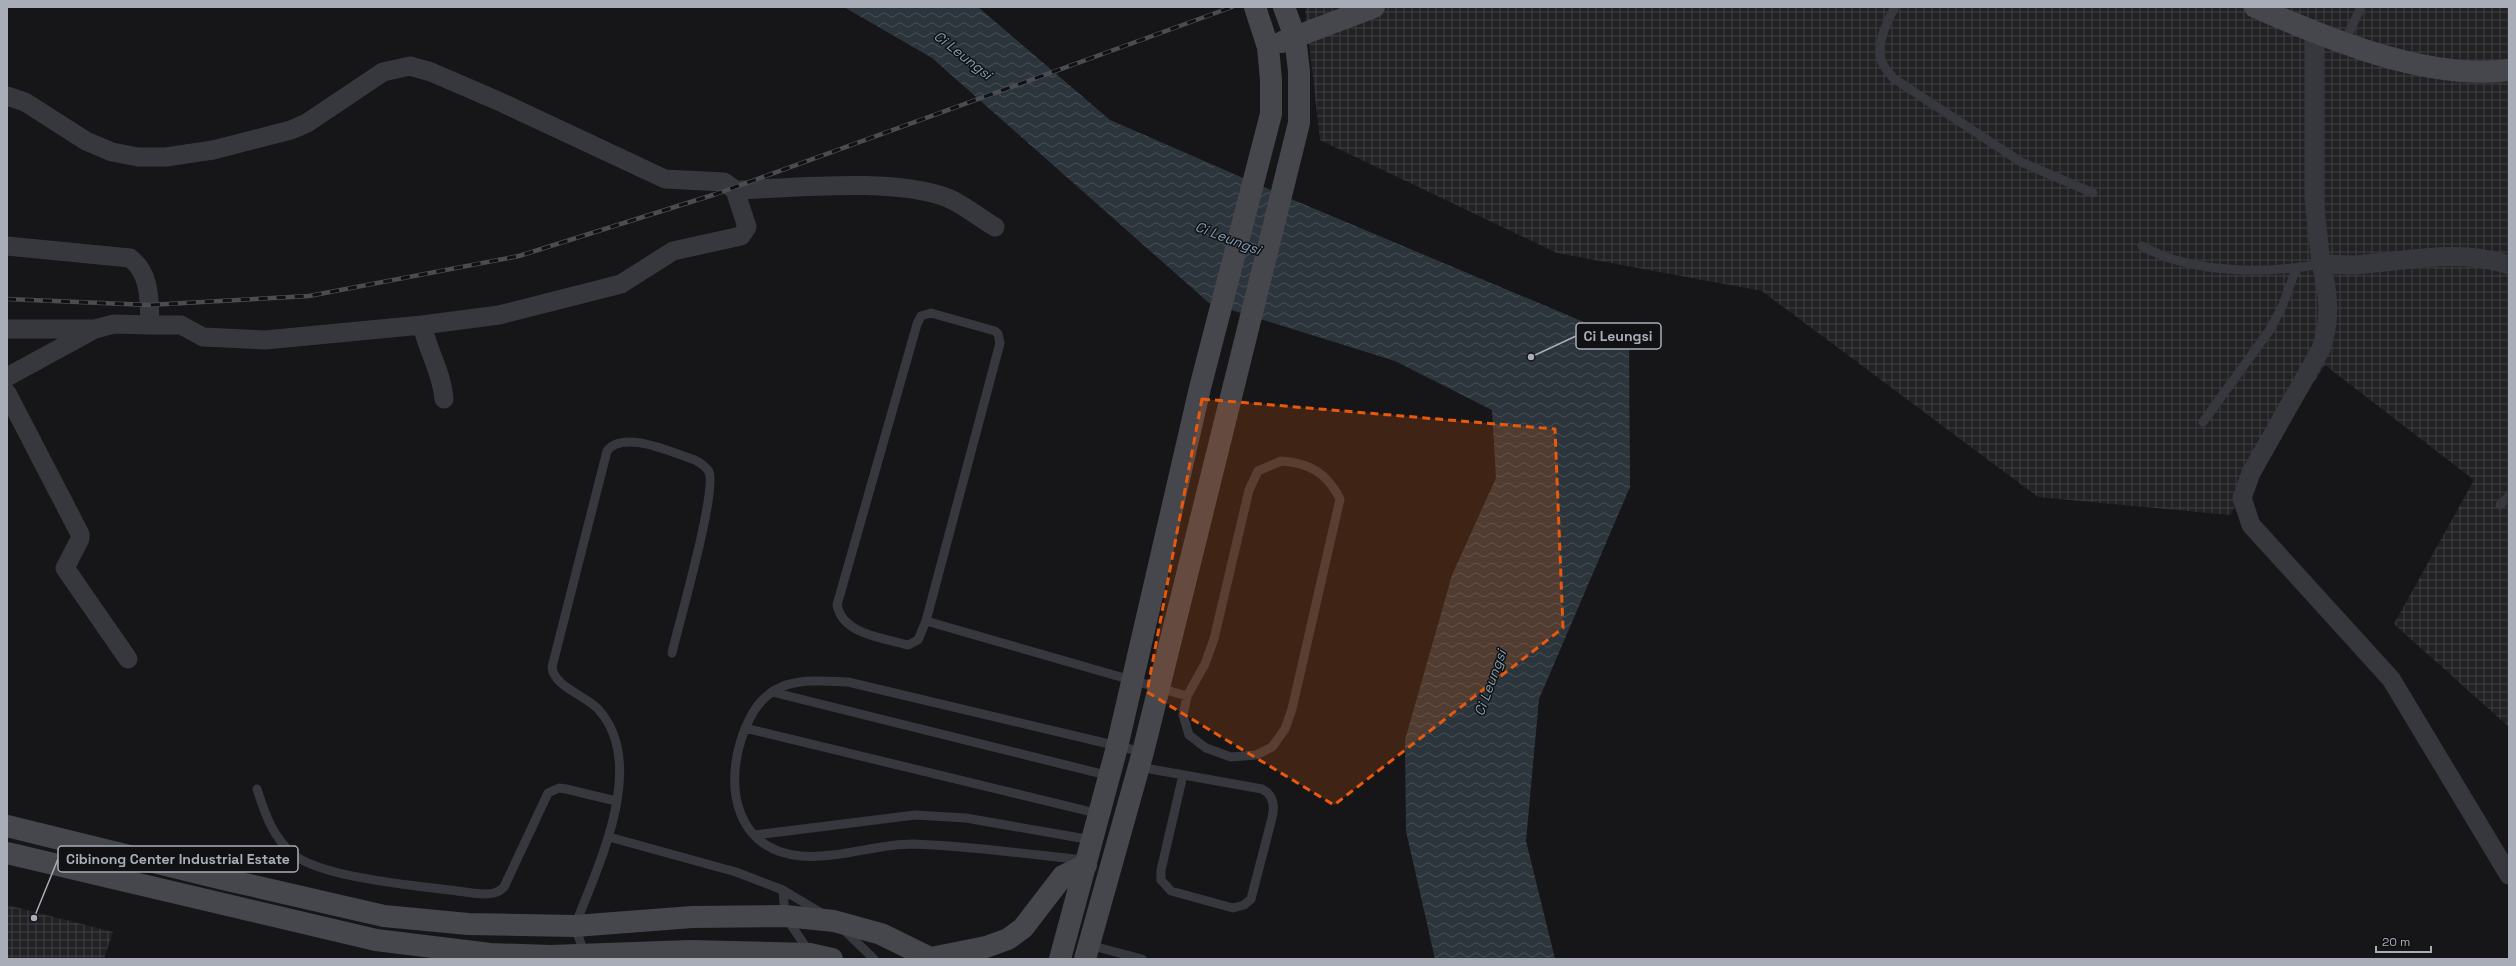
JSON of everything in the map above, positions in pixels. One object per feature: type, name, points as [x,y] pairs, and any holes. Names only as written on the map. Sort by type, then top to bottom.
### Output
[{"type":"street","points":[[1060,959],[1110,776],[1200,388],[1271,114],[1271,80],[1268,47],[1255,7]]},
{"type":"street","points":[[1087,952],[1141,760],[1299,123],[1299,71],[1295,37],[1284,7]]},
{"type":"street","points":[[1268,47],[1374,7]]},
{"type":"street","points":[[2255,7],[2314,33],[2410,62],[2453,70],[2509,70]]},
{"type":"street","points":[[2314,33],[2314,198],[2321,264],[2329,303],[2328,328],[2321,349],[2251,473],[2242,498],[2251,525],[2392,679],[2509,875]]},
{"type":"street","points":[[7,96],[25,102],[86,141],[112,152],[138,157],[166,157],[213,150],[292,130],[307,123],[383,72],[410,66],[431,72],[496,100],[665,179],[724,182],[736,190],[880,187],[923,191],[949,199],[995,227]]},
{"type":"street","points":[[7,377],[95,329],[114,324],[181,325],[203,338],[265,340],[422,325],[499,315],[621,284],[673,251],[741,236],[747,227],[736,190]]},
{"type":"street","points":[[7,246],[130,258],[141,266],[148,289],[150,325]]},
{"type":"street","points":[[2321,264],[2353,265],[2458,255],[2476,256],[2509,265]]},
{"type":"street","points":[[422,325],[427,346],[442,383],[444,400]]},
{"type":"street","points":[[7,329],[95,329]]},
{"type":"street","points":[[7,393],[80,534],[66,568],[128,659]]},
{"type":"street","points":[[7,826],[223,879],[384,916],[468,924],[575,926],[692,917],[785,916],[834,921],[881,934],[932,959],[986,947],[1008,939],[1023,928],[1063,876],[1089,855]]},
{"type":"street","points":[[7,853],[376,940],[490,954],[550,956],[584,953],[690,951],[813,956],[832,959]]},
{"type":"lane","points":[[1895,7],[1886,24],[1881,45],[1882,62],[1893,78],[2021,162],[2093,193]]},
{"type":"lane","points":[[2344,43],[2361,7]]},
{"type":"lane","points":[[2142,246],[2180,262],[2209,267],[2296,269],[2321,264]]},
{"type":"lane","points":[[2203,422],[2269,331],[2282,307],[2296,269]]},
{"type":"lane","points":[[931,313],[995,331],[998,334],[1000,342],[926,621],[918,640],[908,645],[861,632],[851,627],[840,615],[837,605],[917,324],[921,316],[931,313]]},
{"type":"lane","points":[[584,953],[575,926],[609,837],[616,801],[621,761],[614,737],[599,710],[561,682],[554,675],[552,667],[607,451],[617,442],[632,441],[695,460],[705,466],[709,472],[709,500],[672,653]]},
{"type":"lane","points":[[1281,461],[1298,462],[1323,475],[1333,485],[1340,499],[1292,709],[1285,729],[1272,747],[1256,755],[1231,757],[1206,748],[1189,735],[1183,715],[1187,696],[1205,664],[1214,639],[1250,490],[1258,471],[1281,461]]},
{"type":"lane","points":[[2500,505],[2509,496]]},
{"type":"lane","points":[[926,621],[1187,696]]},
{"type":"lane","points":[[1089,855],[910,844],[846,854],[802,856],[772,847],[755,836],[740,817],[735,802],[736,766],[740,741],[745,728],[759,704],[772,692],[789,683],[812,680],[848,682],[1117,747],[1141,760],[1183,775],[1262,789],[1270,796],[1275,808],[1251,899],[1244,905],[1233,908],[1171,891],[1161,880],[1161,870],[1183,775]]},
{"type":"lane","points":[[772,692],[1110,776]]},
{"type":"lane","points":[[745,728],[1100,815]]},
{"type":"lane","points":[[257,789],[267,818],[276,835],[294,854],[309,864],[331,871],[415,886],[492,894],[504,887],[548,793],[559,788],[616,801]]},
{"type":"lane","points":[[755,836],[915,815],[966,818],[1089,855]]},
{"type":"lane","points":[[609,837],[736,872],[783,890],[834,921],[874,959]]},
{"type":"lane","points":[[783,890],[785,916],[813,956]]},
{"type":"lane","points":[[1087,952],[1142,959]]},
{"type":"highlighted area","points":[[1202,399],[1555,429],[1563,628],[1334,805],[1147,692]]},
{"type":"shaded area","points":[[1310,7],[2509,7],[2509,727],[2394,624],[2474,480],[2325,365],[2230,515],[2038,497],[1762,291],[1557,253],[1320,140],[1305,9]]},
{"type":"shaded area","points":[[7,905],[113,932],[104,959],[7,959]]},
{"type":"water","points":[[844,7],[978,7],[1110,120],[1296,201],[1629,341],[1630,487],[1539,699],[1526,841],[1555,959],[1435,959],[1406,831],[1405,740],[1452,575],[1496,478],[1492,410],[1395,361],[1209,303],[932,58]]},
{"type":"railway","points":[[7,299],[149,305],[309,296],[519,256],[716,194],[1232,7]]},
{"type":"place","name":"Ci Leungsi","points":[[1531,357]]},
{"type":"place","name":"Cibinong Center Industrial Estate","points":[[34,918]]}]
